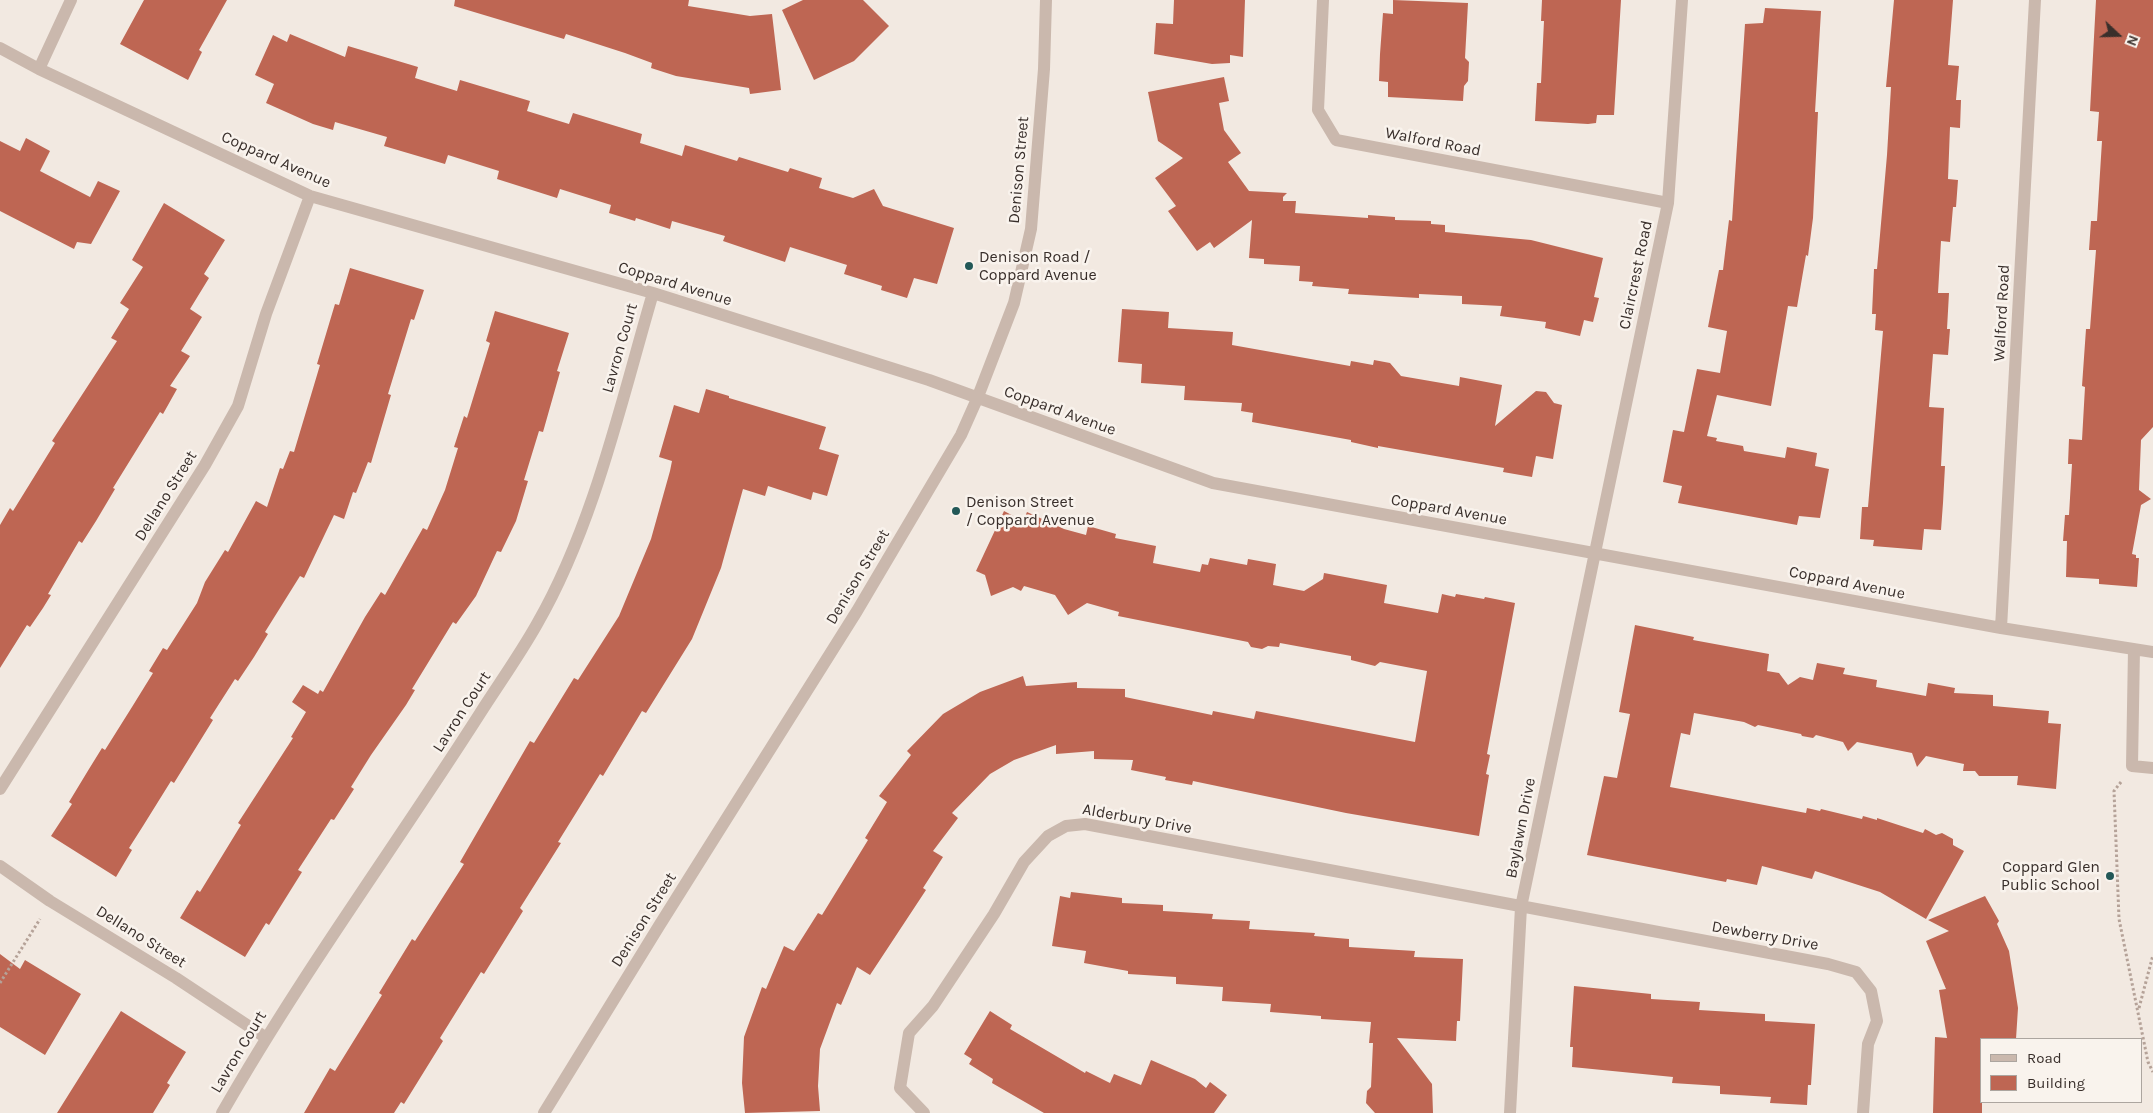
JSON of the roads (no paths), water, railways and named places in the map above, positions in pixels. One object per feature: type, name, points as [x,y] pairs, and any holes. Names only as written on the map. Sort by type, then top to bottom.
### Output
[{"type":"street","points":[[39,69],[71,0]]},
{"type":"street","name":"Denison Street","points":[[544,1113],[658,926],[858,611],[960,435],[977,399],[1014,303],[1031,229],[1044,69],[1046,0]]},
{"type":"street","name":"Walford Road","points":[[1323,0],[1318,110],[1336,140],[1668,203]]},
{"type":"street","name":"Claircrest Road","points":[[1593,552],[1668,203],[1682,0]]},
{"type":"street","name":"Walford Road","points":[[2001,628],[2035,0]]},
{"type":"street","name":"Coppard Avenue","points":[[0,48],[39,69],[310,196],[653,293],[929,380],[1213,483],[2001,628],[2153,652]]},
{"type":"street","name":"Dellano Street","points":[[0,790],[205,465],[238,406],[266,314],[310,196]]},
{"type":"street","name":"Lavron Court","points":[[222,1113],[265,1037],[414,817],[538,624],[569,559],[591,505],[653,293]]},
{"type":"street","name":"Baylawn Drive","points":[[1510,1113],[1521,907],[1593,552]]},
{"type":"street","points":[[2134,649],[2132,766],[2153,768]]},
{"type":"street","name":"Alderbury Drive","points":[[924,1113],[900,1088],[909,1033],[934,1006],[994,914],[1024,862],[1048,836],[1066,826],[1085,824],[1521,907]]},
{"type":"street","name":"Dellano Street","points":[[0,866],[50,901],[168,973],[265,1037]]},
{"type":"street","name":"Dewberry Drive","points":[[1521,907],[1856,972],[1871,991],[1877,1021],[1868,1044],[1863,1113]]},
{"type":"place","name":"Denison Road / Coppard Avenue","points":[[969,266]]},
{"type":"place","name":"Denison Street / Coppard Avenue","points":[[956,511]]},
{"type":"place","name":"Coppard Glen Public School","points":[[2110,876]]}]
